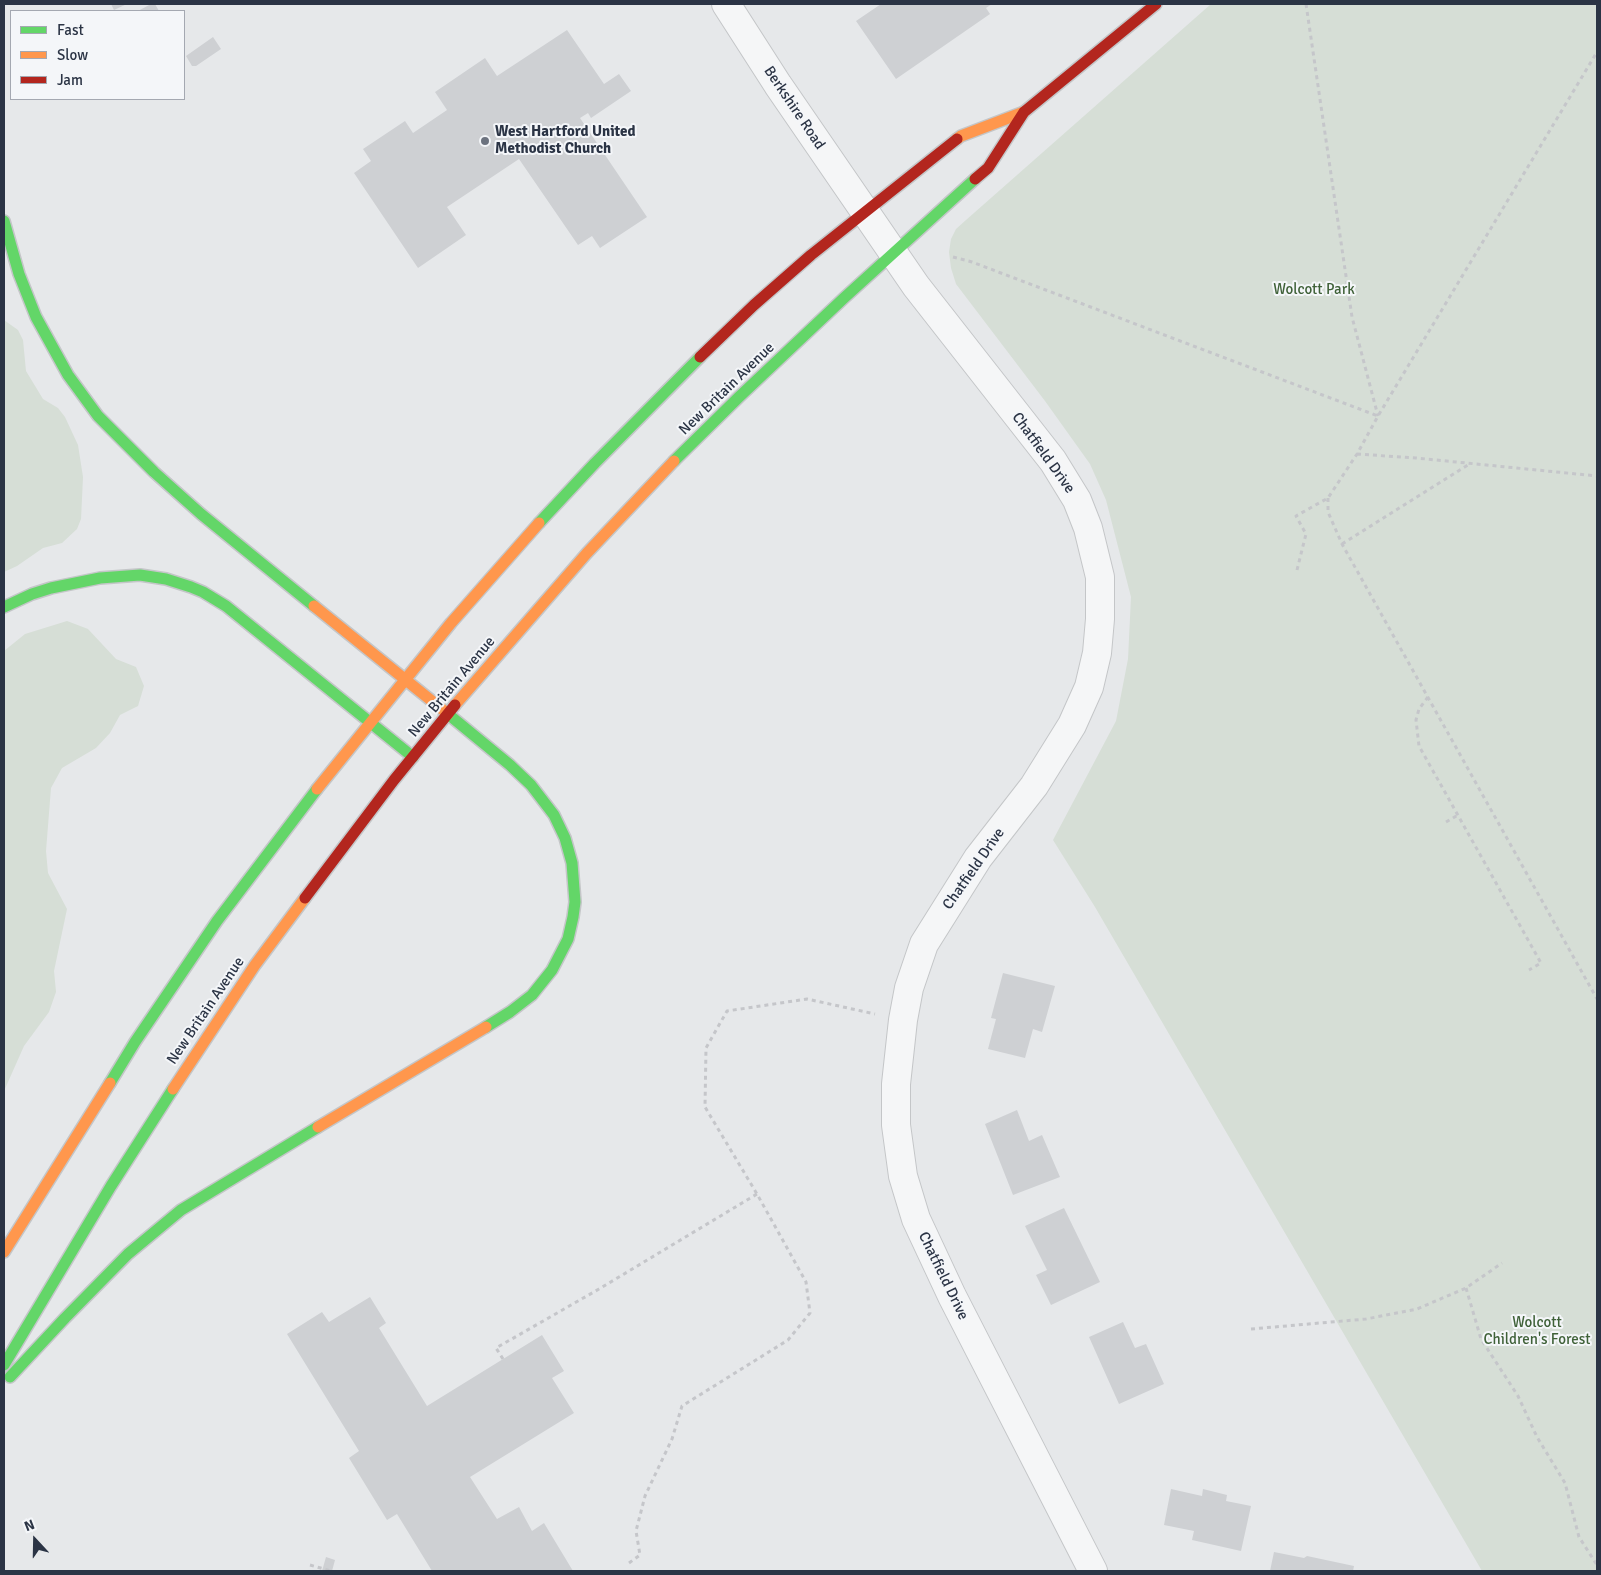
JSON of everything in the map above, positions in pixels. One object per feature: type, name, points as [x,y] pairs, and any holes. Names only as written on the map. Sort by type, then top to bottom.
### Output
[{"type":"main road","name":"New Britain Avenue","points":[[4,1365],[111,1186],[249,973],[448,714],[560,583],[654,482],[739,397],[893,253],[988,168],[1024,112],[1156,4]]},
{"type":"main road","name":"New Britain Avenue","points":[[4,1252],[168,992],[217,921],[267,853],[370,722],[451,623],[522,542],[649,408],[754,305],[811,255],[961,136],[1024,112]]},
{"type":"main road","points":[[4,221],[19,274],[43,330],[68,375],[98,416],[154,472],[201,514],[448,714],[510,765],[531,785],[554,814],[565,838],[573,869],[575,902],[568,939],[552,970],[532,994],[489,1026],[181,1210],[128,1254],[64,1318],[4,1383]]},
{"type":"main road","points":[[4,607],[32,594],[100,578],[140,575],[179,583],[203,592],[226,606],[413,758]]},
{"type":"street","name":"Berkshire Road","points":[[726,4],[778,85],[865,211]]},
{"type":"street","name":"Chatfield Drive","points":[[865,211],[916,286],[1053,461],[1077,500],[1088,528],[1100,577],[1100,618],[1097,653],[1089,687],[1072,724],[1034,786],[978,858],[924,944],[909,988],[903,1020],[896,1084],[896,1125],[903,1176],[916,1219],[952,1296],[1093,1571]]},
{"type":"path","points":[[1306,4],[1352,317],[1378,416]]},
{"type":"path","points":[[1297,570],[1306,534],[1296,516],[1328,498],[1357,454],[1597,52]]},
{"type":"path","points":[[953,257],[972,262],[1378,416]]},
{"type":"path","points":[[1357,454],[1597,476]]},
{"type":"path","points":[[1342,544],[1471,463]]},
{"type":"path","points":[[1328,498],[1328,512],[1342,544],[1597,999]]},
{"type":"path","points":[[1428,697],[1419,709],[1416,720],[1420,746],[1541,963],[1529,970]]},
{"type":"path","points":[[1446,822],[1458,815]]},
{"type":"path","points":[[629,1563],[640,1554],[636,1531],[645,1496],[672,1439],[682,1406],[788,1340],[810,1313],[806,1282],[757,1194],[705,1107],[706,1048],[727,1011],[807,999],[903,1020]]},
{"type":"path","points":[[503,1359],[496,1348],[599,1290],[757,1194]]},
{"type":"path","points":[[1251,1329],[1366,1319],[1417,1309],[1466,1288],[1502,1263]]},
{"type":"path","points":[[1466,1288],[1481,1339],[1518,1396],[1537,1437],[1565,1483],[1579,1537],[1597,1565]]},
{"type":"path","points":[[310,1565],[331,1571]]},
{"type":"green space","name":"Wolcott Park","points":[[1211,4],[1597,4],[1597,1571],[1482,1571],[1095,907],[1053,840],[1116,721],[1128,659],[1131,597],[1106,500],[1090,464],[1045,401],[956,284],[949,252],[951,239],[956,229]]},
{"type":"green space","points":[[4,320],[18,330],[23,340],[26,371],[43,399],[58,408],[65,417],[78,445],[83,477],[81,519],[77,529],[62,543],[43,548],[17,566],[4,572]]},
{"type":"green space","points":[[67,621],[88,629],[116,659],[136,667],[144,686],[138,706],[120,715],[110,733],[96,748],[62,768],[51,788],[46,851],[48,873],[67,909],[54,971],[56,992],[49,1012],[24,1046],[4,1091],[4,651],[25,634]]},
{"type":"building","points":[[111,4],[127,4],[114,10]]},
{"type":"building","points":[[155,4],[158,10],[140,10]]},
{"type":"building","points":[[881,4],[992,4],[986,8],[990,14],[896,79],[856,21]]},
{"type":"building","name":"West Hartford United Methodist Church","points":[[567,30],[604,84],[619,74],[631,91],[591,118],[588,113],[580,118],[647,217],[600,248],[592,236],[578,245],[519,159],[447,207],[466,235],[418,268],[354,173],[371,161],[363,149],[405,121],[413,133],[447,110],[435,92],[485,58],[497,76]]},
{"type":"building","points":[[213,37],[221,49],[196,66],[192,66],[186,56]]},
{"type":"building","points":[[1003,973],[1055,986],[1042,1032],[1033,1029],[1025,1058],[988,1049],[996,1019],[991,1018]]},
{"type":"building","points":[[1017,1110],[1029,1141],[1042,1135],[1060,1177],[1013,1195],[985,1124]]},
{"type":"building","points":[[1064,1208],[1100,1282],[1051,1305],[1036,1275],[1047,1270],[1025,1226]]},
{"type":"building","points":[[370,1297],[386,1323],[379,1328],[427,1406],[542,1335],[564,1371],[552,1378],[574,1413],[470,1477],[497,1519],[519,1507],[532,1531],[544,1523],[573,1571],[432,1571],[397,1514],[387,1520],[349,1458],[359,1451],[287,1334],[322,1312],[329,1322]]},
{"type":"building","points":[[1123,1322],[1135,1348],[1146,1344],[1164,1384],[1119,1404],[1089,1337]]},
{"type":"building","points":[[1171,1489],[1202,1496],[1203,1489],[1227,1495],[1226,1501],[1251,1506],[1241,1551],[1192,1540],[1194,1531],[1164,1525]]},
{"type":"building","points":[[1274,1552],[1304,1558],[1307,1556],[1354,1566],[1353,1571],[1270,1571]]},
{"type":"building","points":[[326,1557],[335,1560],[332,1571],[322,1571]]},
{"type":"traffic: fast","points":[[674,461],[844,298],[975,179]]},
{"type":"traffic: fast","points":[[4,221],[19,274],[36,317],[68,375],[98,416],[154,472],[201,514],[314,606]]},
{"type":"traffic: fast","points":[[539,523],[595,463],[700,357]]},
{"type":"traffic: fast","points":[[4,607],[32,594],[51,588],[100,578],[140,575],[166,579],[191,587],[226,606],[413,757]]},
{"type":"traffic: fast","points":[[448,714],[510,765],[531,785],[554,815],[565,838],[572,863],[575,902],[573,917],[568,939],[552,970],[532,995],[486,1027]]},
{"type":"traffic: fast","points":[[110,1083],[135,1042],[217,921],[317,789]]},
{"type":"traffic: fast","points":[[4,1365],[111,1186],[173,1089]]},
{"type":"traffic: fast","points":[[10,1377],[128,1254],[181,1210],[318,1127]]},
{"type":"traffic: slow","points":[[957,139],[1024,112]]},
{"type":"traffic: slow","points":[[455,705],[587,553],[674,461]]},
{"type":"traffic: slow","points":[[317,789],[451,623],[539,523]]},
{"type":"traffic: slow","points":[[314,606],[448,714]]},
{"type":"traffic: slow","points":[[173,1089],[255,965],[305,898]]},
{"type":"traffic: slow","points":[[318,1127],[486,1027]]},
{"type":"traffic: slow","points":[[4,1252],[110,1083]]},
{"type":"traffic: jam","points":[[975,179],[988,168],[1024,112],[1156,4]]},
{"type":"traffic: jam","points":[[700,357],[754,305],[811,255],[957,139]]},
{"type":"traffic: jam","points":[[305,898],[394,780],[455,705]]},
{"type":"place","name":"West Hartford United Methodist Church","points":[[485,141]]},
{"type":"park label","name":"Wolcott Children's Forest","points":[[1537,1332]]}]
